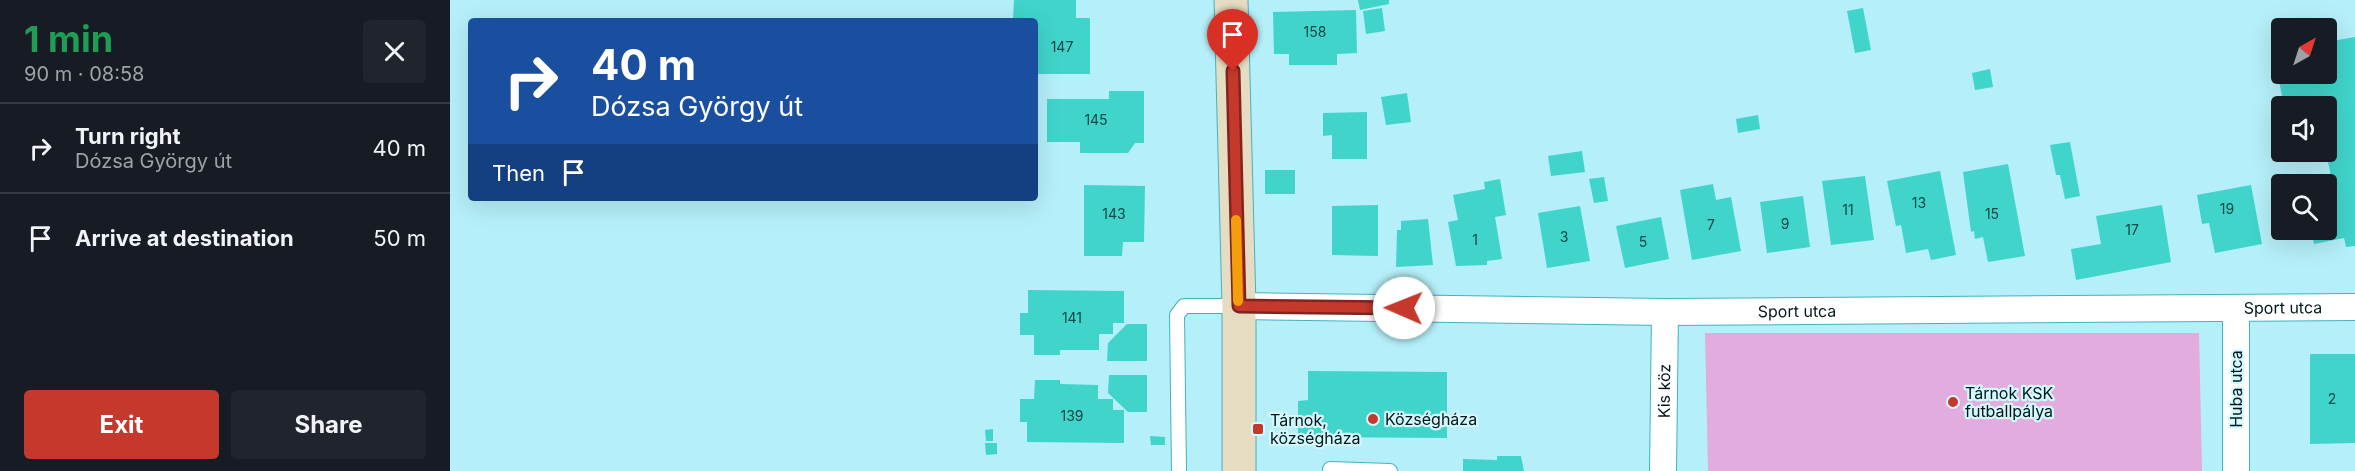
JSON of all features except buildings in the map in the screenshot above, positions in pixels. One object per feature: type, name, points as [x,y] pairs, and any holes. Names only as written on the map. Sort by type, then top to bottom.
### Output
[{"type":"street","points":[[1231,0],[1239,306],[1239,471]]},
{"type":"street","name":"Sport utca","points":[[1239,306],[1665,312],[2355,307]]},
{"type":"street","name":"Huba utca","points":[[2236,308],[2236,471]]},
{"type":"street","name":"Kis köz","points":[[1663,471],[1665,312]]},
{"type":"lane","points":[[1179,471],[1177,315],[1184,306],[1239,306]]},
{"type":"lane","points":[[1330,469],[1390,471]]},
{"type":"shaded area","name":"Tárnok KSK futballpálya","points":[[1705,333],[2199,333],[2202,471],[1708,471]]},
{"type":"slow traffic","points":[[1236,220],[1238,301]]},
{"type":"place","name":"Tárnok KSK futballpálya","points":[[1953,402]]},
{"type":"place","name":"Községháza","points":[[1373,419]]},
{"type":"place","name":"Tárnok, községháza","points":[[1258,429]]},
{"type":"route","points":[[1233,71],[1239,306],[1404,308]]}]
